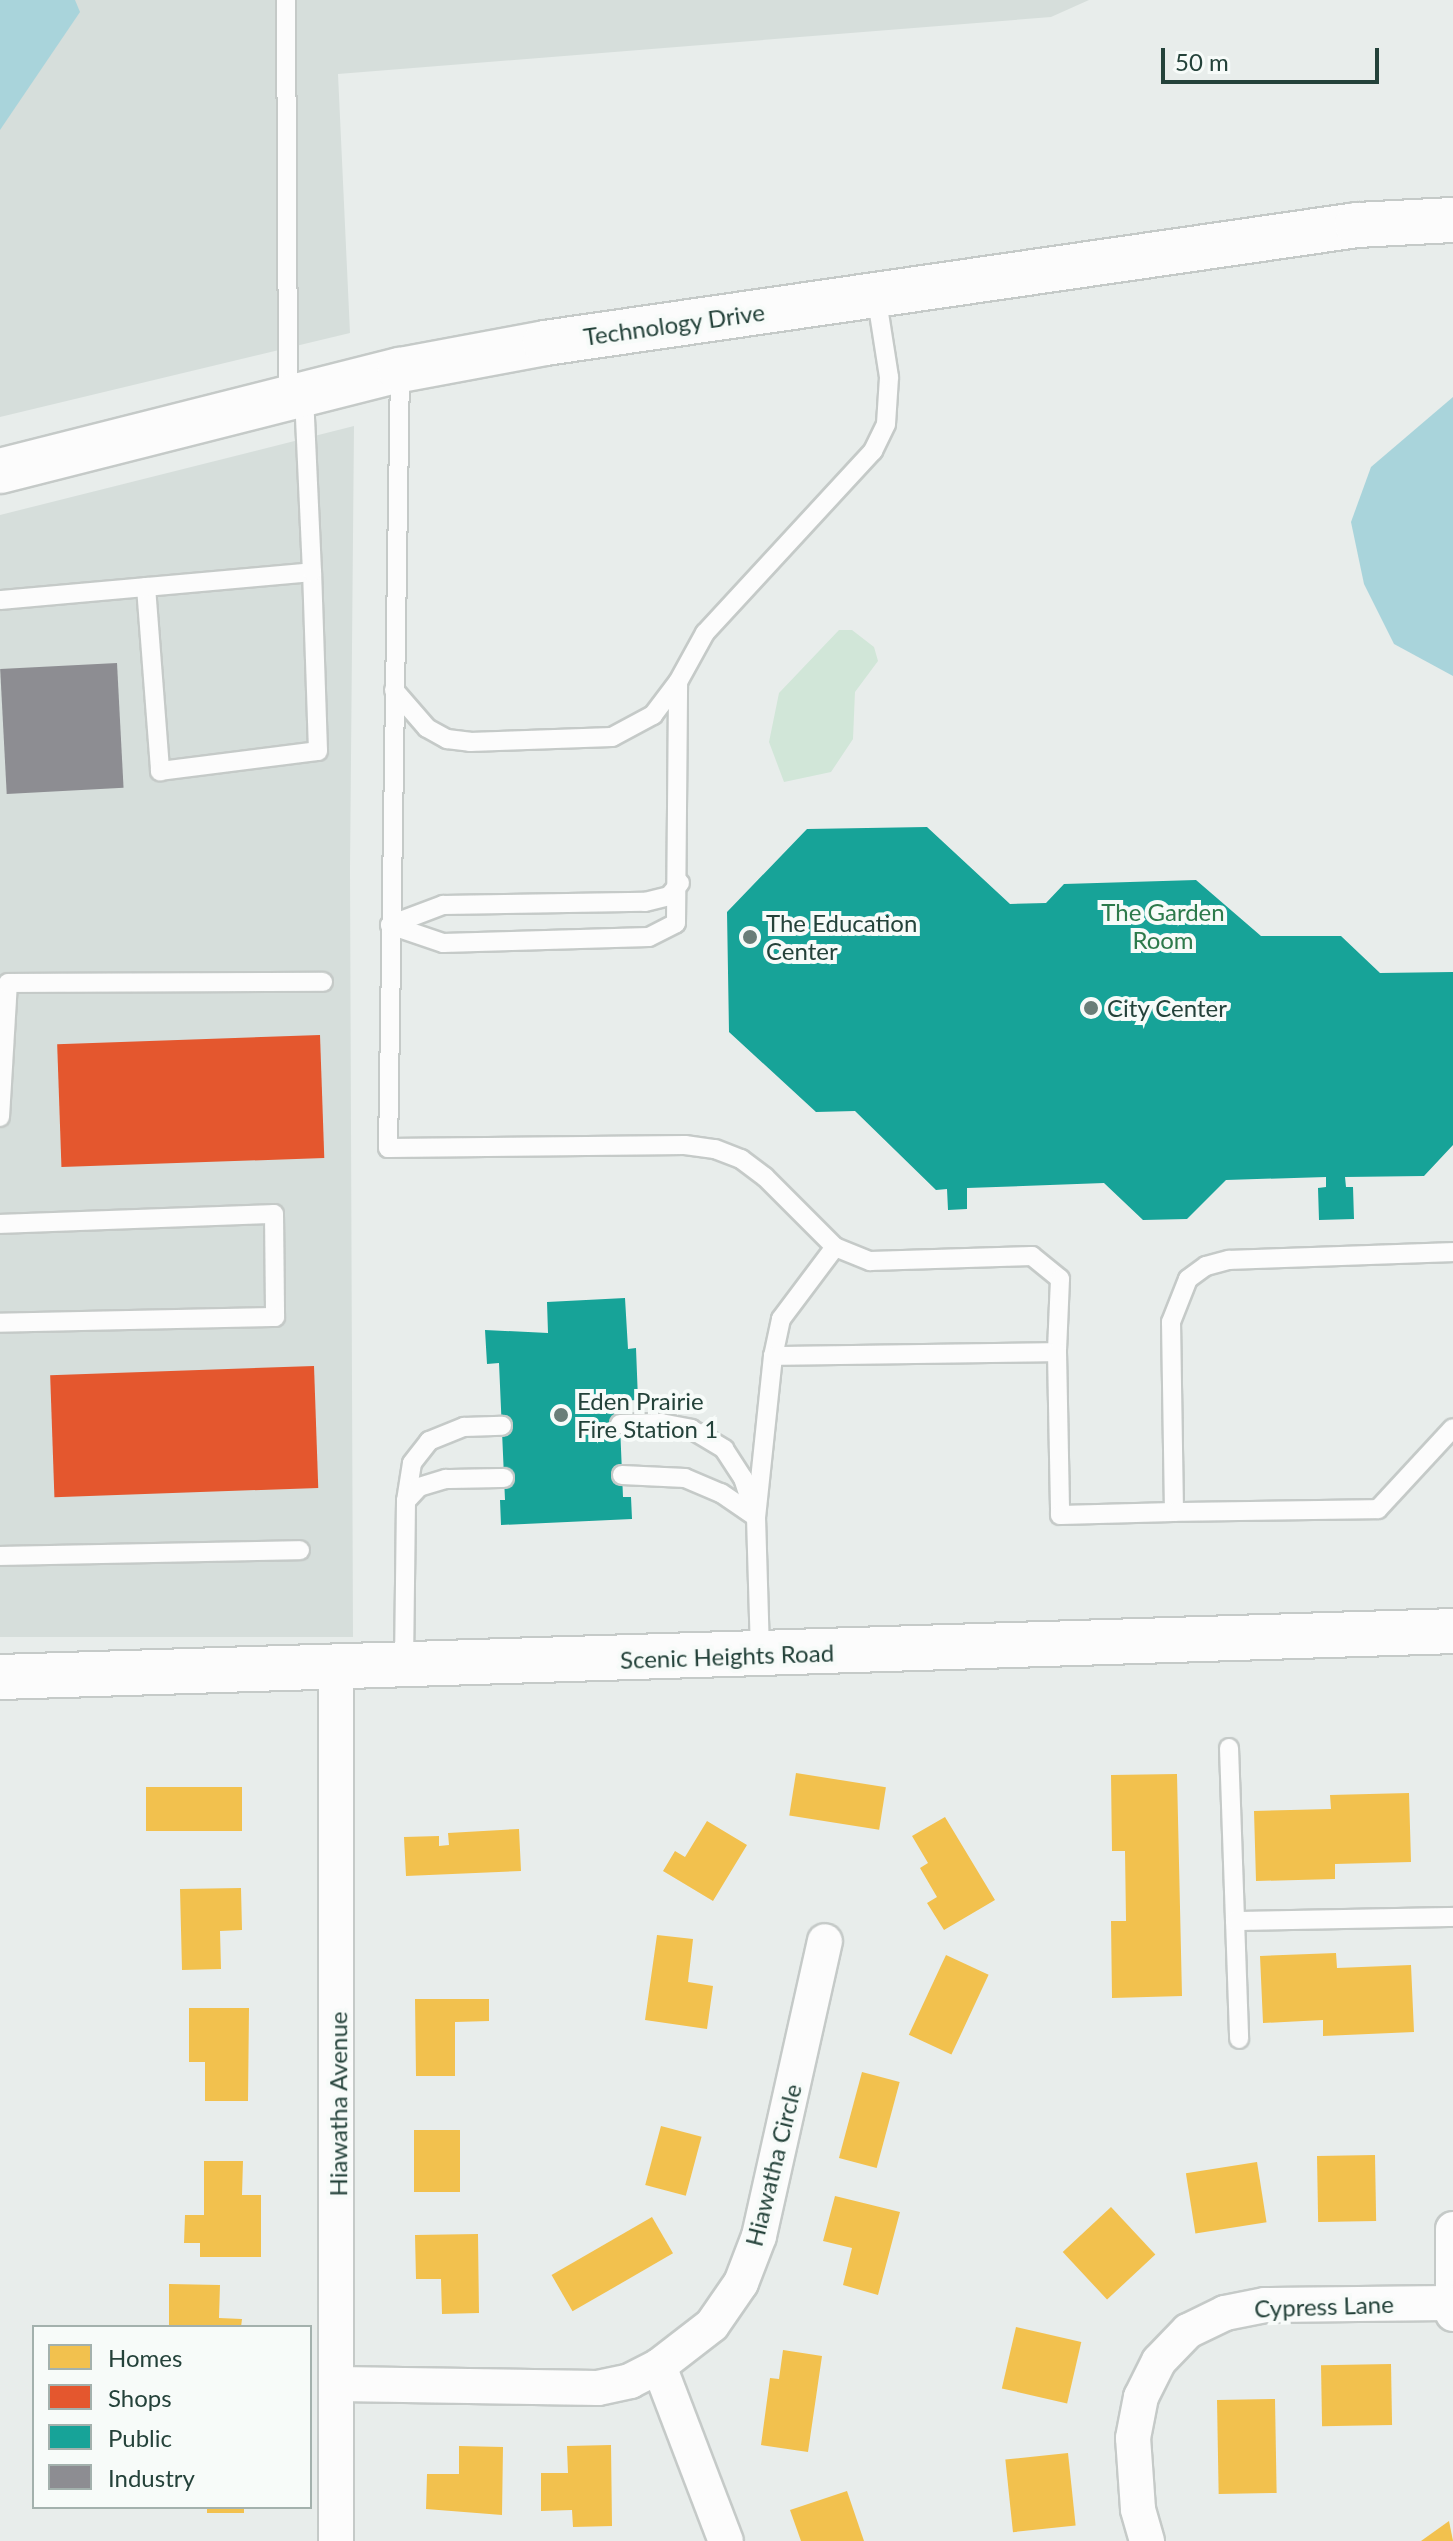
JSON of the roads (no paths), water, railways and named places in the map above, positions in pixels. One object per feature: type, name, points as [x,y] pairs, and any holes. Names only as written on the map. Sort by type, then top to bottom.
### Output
[{"type":"street","name":"Technology Drive","points":[[1357,225],[1453,200]]},
{"type":"street","name":"Technology Drive","points":[[0,471],[400,370],[876,294],[1357,225],[1453,220]]},
{"type":"street","name":"Scenic Heights Road","points":[[0,1677],[1453,1631]]},
{"type":"street","name":"Hiawatha Avenue","points":[[336,1666],[339,2384],[336,2541]]},
{"type":"street","name":"Hiawatha Circle","points":[[339,2384],[569,2390],[630,2381],[659,2366],[712,2325],[741,2283],[759,2236],[825,1941]]},
{"type":"street","points":[[1452,2308],[1453,2229]]},
{"type":"street","name":"Cypress Lane","points":[[1147,2541],[1138,2509],[1133,2438],[1141,2397],[1159,2361],[1188,2331],[1225,2313],[1265,2305],[1452,2308]]},
{"type":"street","points":[[659,2366],[726,2541]]},
{"type":"lane","points":[[146,587],[160,771],[318,751],[312,572],[296,394],[286,0]]},
{"type":"lane","points":[[394,690],[427,728],[447,739],[470,742],[612,737],[653,715],[678,682],[705,633],[873,451],[886,424],[890,401],[876,294]]},
{"type":"lane","points":[[400,370],[388,1148],[685,1145],[715,1149],[741,1159],[765,1177],[835,1247],[870,1261],[1032,1256],[1060,1279],[1057,1352],[1060,1515],[1378,1509],[1453,1428]]},
{"type":"lane","points":[[0,600],[312,572]]},
{"type":"lane","points":[[390,925],[443,943],[649,937],[676,923],[680,883],[678,682]]},
{"type":"lane","points":[[390,925],[443,905],[645,902],[669,896],[680,883]]},
{"type":"lane","points":[[0,1117],[8,983],[323,982]]},
{"type":"lane","points":[[0,1224],[274,1214],[275,1317],[0,1323]]},
{"type":"lane","points":[[760,1655],[756,1517],[773,1356],[781,1319],[835,1247]]},
{"type":"lane","points":[[1174,1512],[1171,1322],[1188,1279],[1206,1266],[1229,1260],[1453,1252]]},
{"type":"lane","points":[[773,1356],[1057,1352]]},
{"type":"lane","points":[[620,1424],[691,1429],[724,1449],[743,1478],[756,1517]]},
{"type":"lane","points":[[404,1665],[406,1501],[412,1463],[429,1441],[464,1427],[502,1426]]},
{"type":"lane","points":[[622,1475],[685,1478],[721,1493],[756,1517]]},
{"type":"lane","points":[[406,1501],[419,1487],[446,1479],[504,1478]]},
{"type":"lane","points":[[0,1556],[300,1550]]},
{"type":"lane","points":[[1229,1748],[1239,2039]]},
{"type":"lane","points":[[1235,1921],[1453,1917]]},
{"type":"water","points":[[0,0],[75,0],[80,12],[0,130]]},
{"type":"water","points":[[1453,397],[1453,676],[1394,644],[1364,584],[1351,522],[1371,467]]},
{"type":"place","name":"The Education Center","points":[[750,937]]},
{"type":"place","name":"City Center","points":[[1091,1008]]},
{"type":"place","name":"Eden Prairie Fire Station 1","points":[[561,1415]]},
{"type":"park label","name":"The Garden Room","points":[[1163,926]]}]
